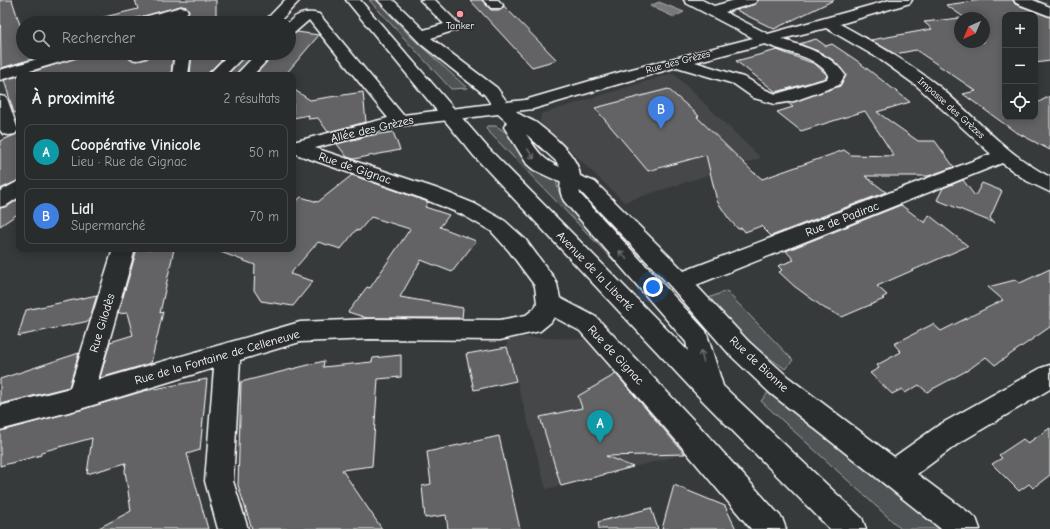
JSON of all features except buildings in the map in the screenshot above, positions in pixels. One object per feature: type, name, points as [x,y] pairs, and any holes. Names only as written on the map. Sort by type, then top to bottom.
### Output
[{"type":"street","points":[[277,16],[294,0]]},
{"type":"street","name":"Avenue de la Liberté","points":[[353,0],[481,152],[712,393],[852,529]]},
{"type":"street","points":[[385,0],[421,36],[491,92],[502,108],[516,121],[527,126],[563,158],[570,168],[571,179],[569,189],[571,196],[697,338],[712,393]]},
{"type":"street","points":[[421,36],[454,26],[427,0]]},
{"type":"street","points":[[679,62],[740,81],[760,94],[775,98],[788,97],[833,82],[837,75],[833,67],[809,54],[766,39],[691,0]]},
{"type":"street","points":[[713,11],[750,0]]},
{"type":"street","name":"Rue des Grèzes","points":[[449,114],[526,105],[679,62],[828,23],[906,0]]},
{"type":"street","points":[[1021,0],[1050,12]]},
{"type":"street","points":[[164,16],[181,11]]},
{"type":"street","points":[[296,23],[300,19],[308,16],[314,17],[399,122]]},
{"type":"street","name":"Impasse des Grèzes","points":[[828,23],[868,46],[918,79],[1004,156],[1031,175],[1050,185]]},
{"type":"street","points":[[0,75],[51,60]]},
{"type":"street","points":[[180,72],[182,60]]},
{"type":"street","points":[[219,72],[232,60]]},
{"type":"street","points":[[247,72],[259,60]]},
{"type":"street","points":[[0,101],[9,130]]},
{"type":"street","name":"Allée des Grèzes","points":[[296,147],[399,122],[449,114]]},
{"type":"street","name":"Rue de Gignac","points":[[296,148],[431,194],[468,209],[498,226],[517,245],[546,284],[549,303],[588,324],[691,437],[771,529]]},
{"type":"street","name":"Rue de Padirac","points":[[680,282],[1004,156]]},
{"type":"street","name":"Rue de Bionne","points":[[571,179],[588,187],[680,282],[739,348],[780,385],[965,529]]},
{"type":"street","points":[[0,200],[16,190]]},
{"type":"street","name":"Rue Gilodès","points":[[80,397],[123,252]]},
{"type":"street","name":"Rue de la Fontaine de Celleneuve","points":[[0,418],[80,397],[228,352],[300,332],[370,329],[500,330],[532,324],[543,315],[549,303]]},
{"type":"street","points":[[228,352],[219,481],[233,529]]},
{"type":"street","points":[[894,474],[949,434],[1050,376]]},
{"type":"shaded area","points":[[369,0],[376,0],[409,35],[467,88],[451,89]]},
{"type":"shaded area","points":[[659,2],[684,12],[674,17],[650,6]]},
{"type":"shaded area","points":[[673,73],[761,158],[624,202],[540,122],[541,114]]},
{"type":"shaded area","points":[[487,126],[496,126],[512,136],[557,180],[557,186],[560,194],[624,263],[619,266],[486,129]]},
{"type":"shaded area","points":[[726,291],[793,360],[785,369],[760,351],[706,299]]},
{"type":"shaded area","points":[[505,337],[585,339],[685,454],[546,489]]},
{"type":"shaded area","points":[[771,389],[940,529],[901,529],[761,401]]},
{"type":"place","name":"Tanker","points":[[460,14]]},
{"type":"place","name":"Lidl","points":[[661,129]]},
{"type":"place","name":"Coopérative Vinicole","points":[[600,443]]}]
